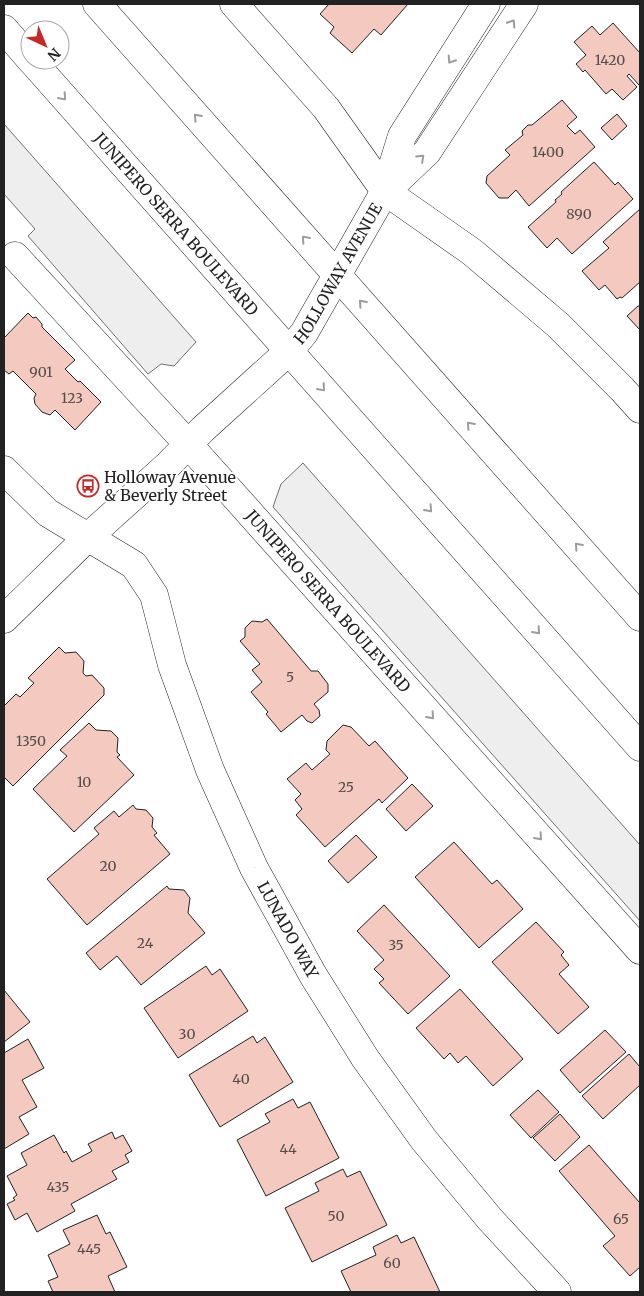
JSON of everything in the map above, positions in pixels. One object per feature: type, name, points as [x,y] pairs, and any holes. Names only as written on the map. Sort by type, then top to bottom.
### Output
[{"type":"street","points":[[97,4],[640,616]]},
{"type":"street","points":[[234,4],[326,108],[385,191],[472,252],[551,319],[640,409]]},
{"type":"street","name":"HOLLOWAY AVENUE","points":[[4,619],[88,537],[167,466],[203,429],[289,351],[304,332],[385,191],[402,136],[486,4]]},
{"type":"street","name":"HOLLOWAY AVENUE","points":[[385,191],[427,152],[524,4]]},
{"type":"street","name":"JUNIPERO SERRA BOULEVARD","points":[[4,30],[20,48]]},
{"type":"street","name":"JUNIPERO SERRA BOULEVARD","points":[[39,70],[640,747]]},
{"type":"street","name":"JUNIPERO SERRA BOULEVARD","points":[[14,256],[188,444],[640,950]]},
{"type":"street","name":"LUNADO WAY","points":[[4,470],[48,513],[134,565],[154,595],[172,665],[210,770],[254,868],[312,975],[365,1058],[424,1140],[489,1218],[557,1292]]},
{"type":"shaded area","points":[[4,124],[196,342],[174,366],[161,364],[148,374],[28,236],[35,229],[4,194]]},
{"type":"shaded area","points":[[303,463],[640,845],[640,921],[273,507],[281,484]]},
{"type":"building","points":[[329,4],[408,4],[381,35],[374,29],[352,53],[330,33],[334,27],[320,14]]},
{"type":"building","points":[[613,23],[640,53],[640,86],[629,74],[627,76],[637,87],[623,100],[612,89],[606,94],[585,70],[583,72],[576,64],[586,55],[574,42],[592,26],[600,35]]},
{"type":"building","points":[[562,100],[577,117],[567,126],[575,134],[580,130],[595,147],[529,206],[516,190],[508,198],[499,198],[486,183],[487,176],[510,155],[505,150],[523,135],[522,131]]},
{"type":"building","points":[[617,114],[627,126],[612,140],[601,128]]},
{"type":"building","points":[[594,162],[615,185],[618,182],[633,199],[572,254],[557,238],[547,248],[528,227],[556,202],[555,200],[562,194],[561,192]]},
{"type":"building","points":[[640,209],[640,282],[622,298],[617,299],[605,285],[599,290],[582,271],[609,248],[603,242]]},
{"type":"building","points":[[640,306],[640,330],[627,316]]},
{"type":"building","points":[[28,313],[33,318],[36,317],[42,324],[42,327],[75,360],[65,369],[101,402],[75,430],[55,410],[50,415],[42,412],[35,404],[34,398],[36,394],[13,371],[9,374],[4,370],[4,338]]},
{"type":"building","points":[[267,619],[311,671],[318,671],[328,684],[328,692],[314,704],[319,710],[320,716],[312,723],[307,721],[302,715],[281,732],[266,714],[268,712],[251,692],[262,682],[252,670],[260,664],[240,641],[245,637],[245,628],[252,621],[262,622]]},
{"type":"building","points":[[59,647],[65,653],[76,652],[84,661],[83,673],[86,676],[92,675],[104,688],[104,695],[13,786],[4,777],[4,706],[16,694],[20,697],[34,683],[28,678]]},
{"type":"building","points":[[89,723],[96,730],[111,731],[118,738],[117,752],[120,755],[117,757],[134,775],[74,832],[33,789],[67,756],[60,750]]},
{"type":"building","points":[[343,725],[351,727],[369,746],[375,741],[408,778],[382,803],[379,799],[325,847],[296,815],[302,809],[295,800],[301,794],[287,779],[306,763],[312,770],[330,754],[326,750],[327,741]]},
{"type":"building","points":[[412,784],[433,806],[406,831],[386,809]]},
{"type":"building","points":[[133,805],[136,809],[146,810],[153,818],[152,827],[157,833],[154,835],[170,854],[87,925],[47,879],[99,834],[94,828],[114,811],[119,817]]},
{"type":"building","points":[[356,835],[377,857],[348,883],[328,861]]},
{"type":"building","points":[[454,842],[492,884],[497,880],[523,909],[479,948],[415,877]]},
{"type":"building","points":[[167,886],[169,889],[184,890],[190,898],[188,913],[205,933],[141,985],[117,956],[100,970],[86,953]]},
{"type":"building","points":[[384,905],[450,976],[408,1014],[379,983],[384,979],[374,969],[384,960],[357,931]]},
{"type":"building","points":[[536,922],[564,952],[561,955],[569,965],[559,974],[589,1007],[558,1034],[492,962]]},
{"type":"building","points":[[206,966],[212,975],[220,969],[248,1011],[178,1058],[144,1008]]},
{"type":"building","points":[[460,989],[523,1059],[493,1086],[466,1056],[458,1063],[450,1053],[444,1059],[416,1028]]},
{"type":"building","points":[[4,990],[30,1022],[4,1042]]},
{"type":"building","points":[[605,1030],[626,1052],[580,1093],[560,1070]]},
{"type":"building","points":[[253,1036],[257,1043],[265,1037],[293,1082],[220,1127],[189,1075]]},
{"type":"building","points":[[28,1039],[44,1068],[22,1080],[37,1107],[19,1117],[29,1134],[4,1149],[4,1053]]},
{"type":"building","points":[[629,1054],[640,1067],[640,1085],[603,1119],[582,1096]]},
{"type":"building","points":[[538,1090],[559,1112],[531,1138],[510,1115]]},
{"type":"building","points":[[293,1099],[298,1108],[310,1102],[339,1158],[266,1196],[237,1140],[270,1122],[265,1114]]},
{"type":"building","points":[[560,1114],[580,1137],[555,1161],[533,1138]]},
{"type":"building","points":[[112,1132],[115,1139],[123,1135],[132,1151],[125,1155],[129,1162],[112,1171],[117,1179],[71,1204],[75,1211],[37,1232],[27,1213],[15,1220],[7,1204],[15,1200],[13,1198],[17,1195],[7,1176],[27,1165],[21,1153],[54,1135],[64,1153],[66,1151],[72,1162],[92,1151],[88,1144]]},
{"type":"building","points":[[589,1145],[640,1203],[640,1267],[630,1276],[603,1246],[615,1236],[559,1171]]},
{"type":"building","points":[[343,1169],[347,1177],[360,1171],[387,1225],[312,1262],[285,1208],[319,1191],[315,1183]]},
{"type":"building","points":[[97,1215],[106,1234],[110,1232],[127,1267],[108,1276],[115,1292],[53,1292],[48,1281],[58,1277],[48,1255],[70,1244],[63,1230]]},
{"type":"building","points":[[397,1235],[401,1243],[414,1237],[440,1292],[351,1292],[341,1271],[376,1255],[373,1247]]},
{"type":"place","name":"Holloway Avenue & Beverly Street","points":[[88,486]]}]
